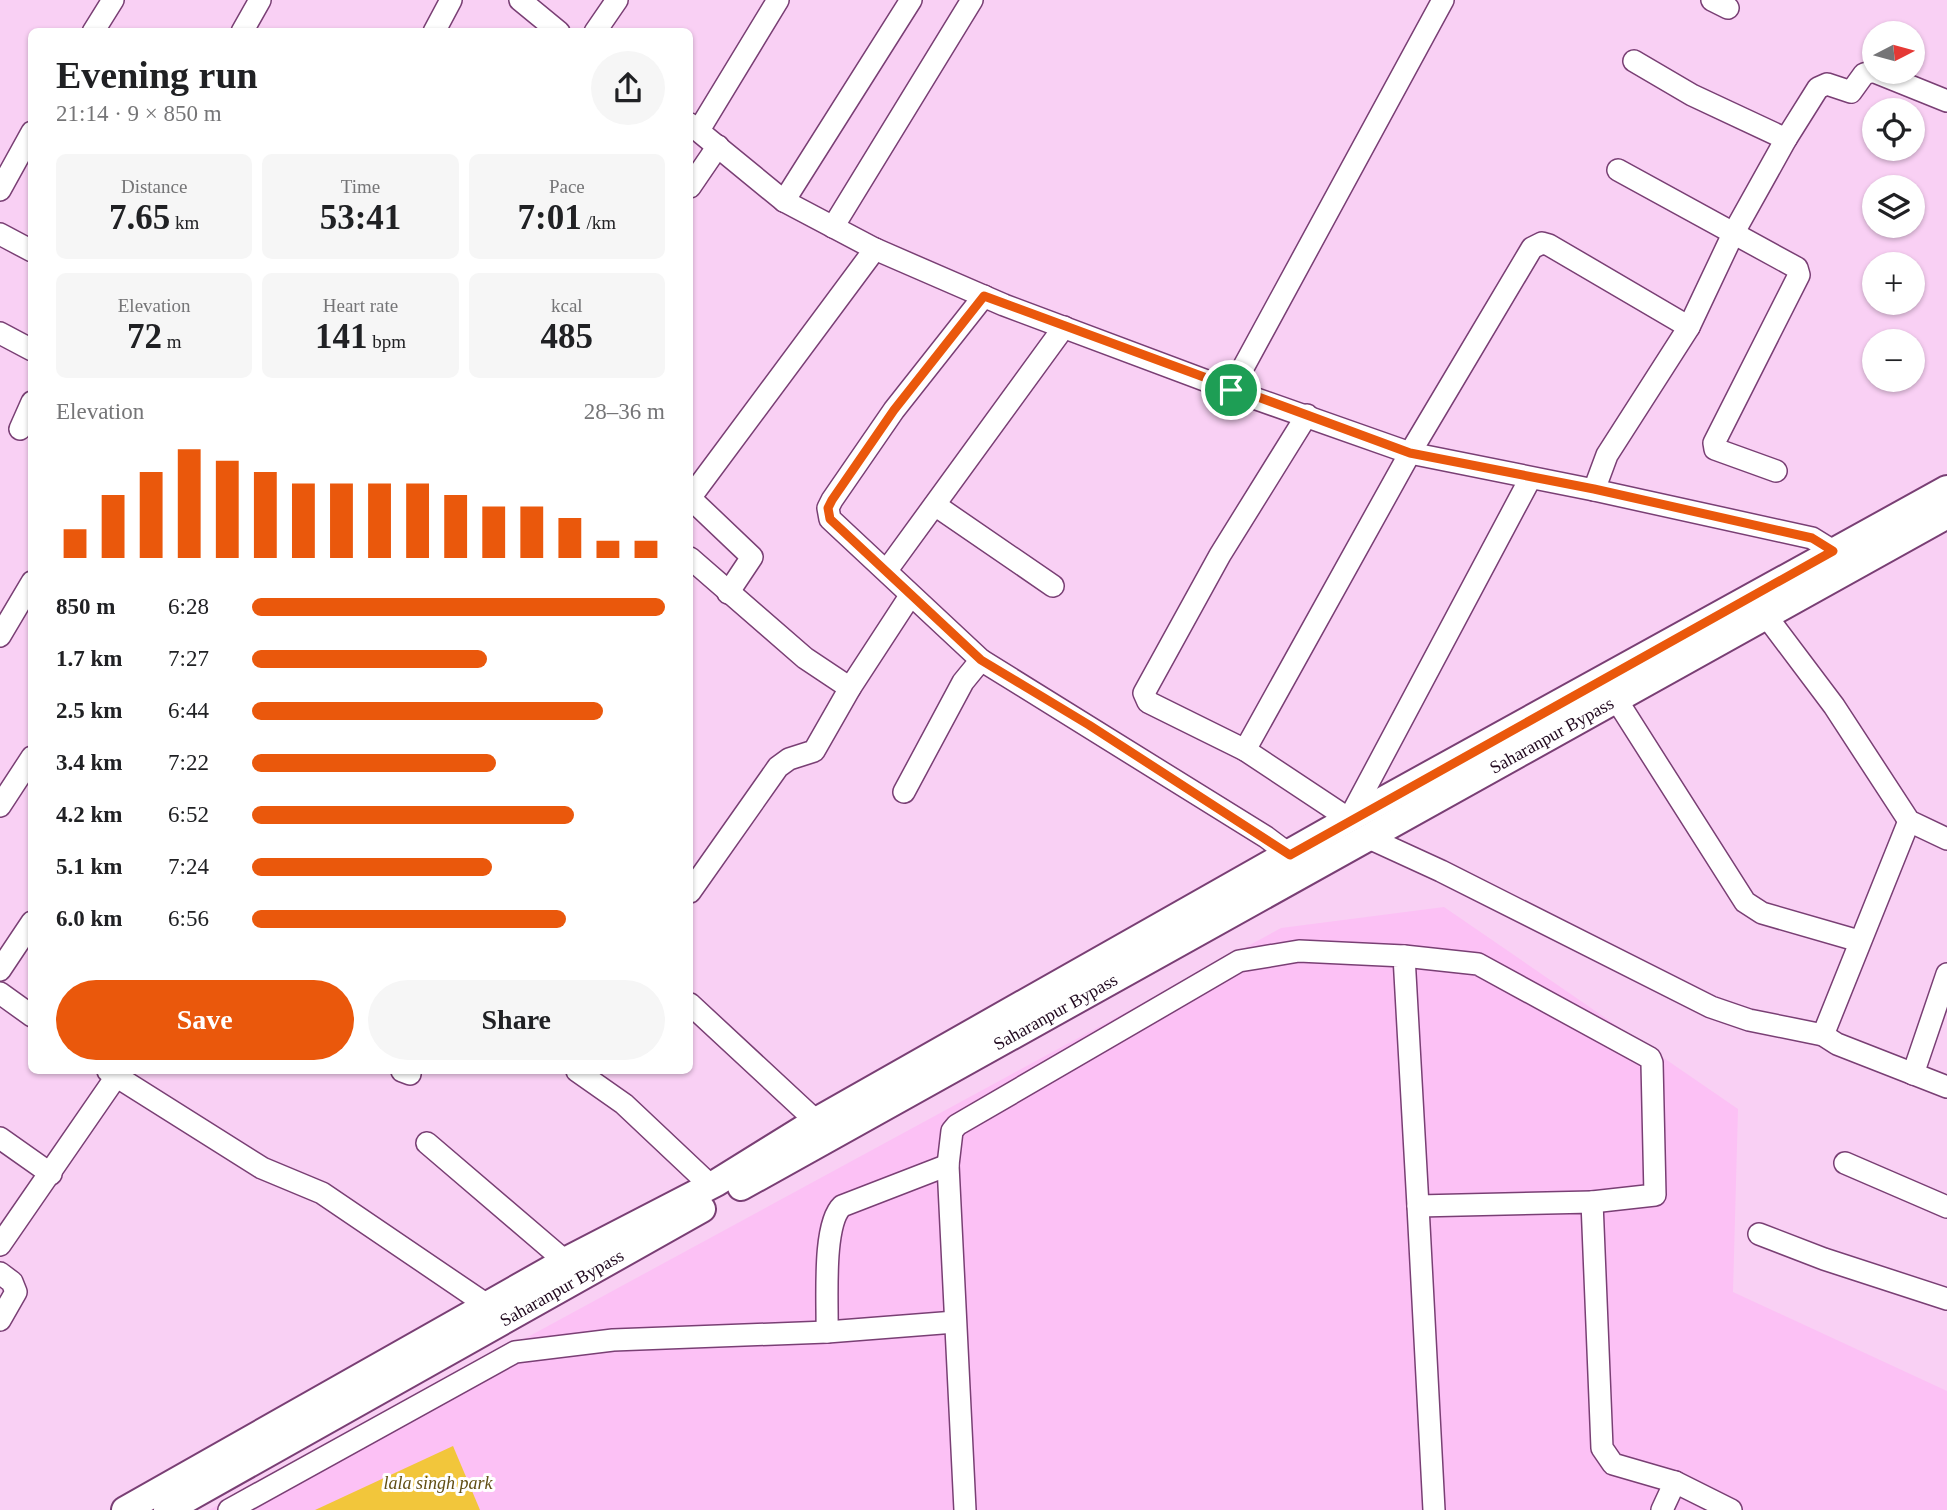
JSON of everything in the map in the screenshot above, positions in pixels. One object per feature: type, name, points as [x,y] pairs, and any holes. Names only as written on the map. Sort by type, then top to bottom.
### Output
[{"type":"main road","points":[[125,1510],[565,1261],[711,1185],[816,1121],[1290,855],[1349,819],[1839,561],[1947,489]]},
{"type":"main road","name":"Saharanpur Bypass","points":[[167,1510],[1295,876],[1369,838],[1768,617],[1839,561],[1947,514]]},
{"type":"street","points":[[96,28],[113,0]]},
{"type":"street","points":[[244,28],[260,0]]},
{"type":"street","points":[[436,28],[451,0]]},
{"type":"street","points":[[598,28],[617,0]]},
{"type":"street","points":[[778,0],[694,127],[784,201],[833,227],[875,249],[984,296],[1231,390],[1410,453],[1530,479],[1594,489],[1812,538],[1839,561]]},
{"type":"street","points":[[784,201],[911,0]]},
{"type":"street","points":[[833,227],[972,0]]},
{"type":"street","points":[[1231,390],[1443,0]]},
{"type":"street","points":[[528,2],[555,28]]},
{"type":"street","points":[[1634,61],[1692,94],[1786,139]]},
{"type":"street","points":[[1594,489],[1607,455],[1689,327],[1733,234],[1786,139],[1820,85],[1827,84],[1851,92],[1862,77]]},
{"type":"street","points":[[1905,84],[1947,101]]},
{"type":"street","points":[[0,190],[28,145]]},
{"type":"street","points":[[693,183],[718,146]]},
{"type":"street","points":[[1618,170],[1791,264],[1799,275],[1714,443],[1715,449],[1776,471]]},
{"type":"street","points":[[0,234],[28,249]]},
{"type":"street","points":[[1245,750],[1410,453],[1537,244],[1549,245],[1689,327]]},
{"type":"street","points":[[693,494],[875,249]]},
{"type":"street","points":[[984,296],[894,410],[828,508],[830,519],[981,660],[1089,725],[1290,855]]},
{"type":"street","points":[[887,570],[1064,327]]},
{"type":"street","points":[[0,333],[28,348]]},
{"type":"street","points":[[20,429],[28,411]]},
{"type":"street","points":[[1307,415],[1252,500],[1145,686],[1148,702],[1245,750],[1349,819],[1530,479]]},
{"type":"street","points":[[693,501],[751,557],[728,593]]},
{"type":"street","points":[[935,505],[1053,586]]},
{"type":"street","points":[[693,561],[805,658],[850,688]]},
{"type":"street","points":[[0,636],[28,589]]},
{"type":"street","points":[[693,888],[778,767],[789,759],[814,751],[850,688],[910,596]]},
{"type":"street","points":[[1768,617],[1834,706],[1909,821],[1947,839]]},
{"type":"street","points":[[904,792],[963,682],[981,660]]},
{"type":"street","points":[[1616,699],[1745,902],[1762,913],[1859,941]]},
{"type":"street","points":[[0,806],[28,763]]},
{"type":"street","points":[[1823,1035],[1909,821]]},
{"type":"street","points":[[1369,838],[1441,871],[1711,1007],[1749,1020],[1823,1035],[1947,1087]]},
{"type":"street","points":[[0,971],[28,928]]},
{"type":"street","points":[[965,1510],[948,1165],[952,1131],[957,1125],[1136,1024],[1239,961],[1299,951],[1404,956],[1478,964],[1650,1058],[1655,1195],[1592,1202],[1418,1206]]},
{"type":"street","points":[[1404,956],[1434,1510]]},
{"type":"street","points":[[1913,1074],[1947,974]]},
{"type":"street","points":[[0,993],[28,1013]]},
{"type":"street","points":[[693,1006],[816,1121]]},
{"type":"street","points":[[0,1245],[51,1174],[114,1074]]},
{"type":"street","points":[[117,1074],[262,1168],[322,1193],[487,1305]]},
{"type":"street","points":[[582,1074],[624,1104],[711,1185]]},
{"type":"street","points":[[0,1138],[51,1174]]},
{"type":"street","points":[[427,1143],[565,1261]]},
{"type":"street","points":[[1845,1163],[1947,1207]]},
{"type":"street","points":[[827,1332],[831,1233],[835,1213],[842,1206],[948,1165]]},
{"type":"street","points":[[1592,1202],[1602,1448],[1613,1464],[1675,1482],[1731,1510]]},
{"type":"street","points":[[1759,1234],[1824,1259],[1947,1298]]},
{"type":"street","points":[[0,1273],[12,1282],[16,1292],[0,1320]]},
{"type":"street","points":[[229,1510],[515,1352],[613,1340],[827,1332],[955,1322]]},
{"type":"street","points":[[1662,1510],[1675,1482]]},
{"type":"shaded area","points":[[1444,907],[1738,1109],[1733,1292],[1947,1391],[1947,1510],[209,1510],[1281,928]]},
{"type":"green space","name":"lala singh park","points":[[453,1446],[480,1510],[315,1510]]},
{"type":"route","points":[[984,296],[1231,390],[1410,453],[1552,484],[1594,489],[1812,538],[1833,551],[1349,819],[1290,855],[1089,725],[981,660],[910,596],[887,570],[830,519],[828,514],[832,500],[894,410],[984,296]]}]
